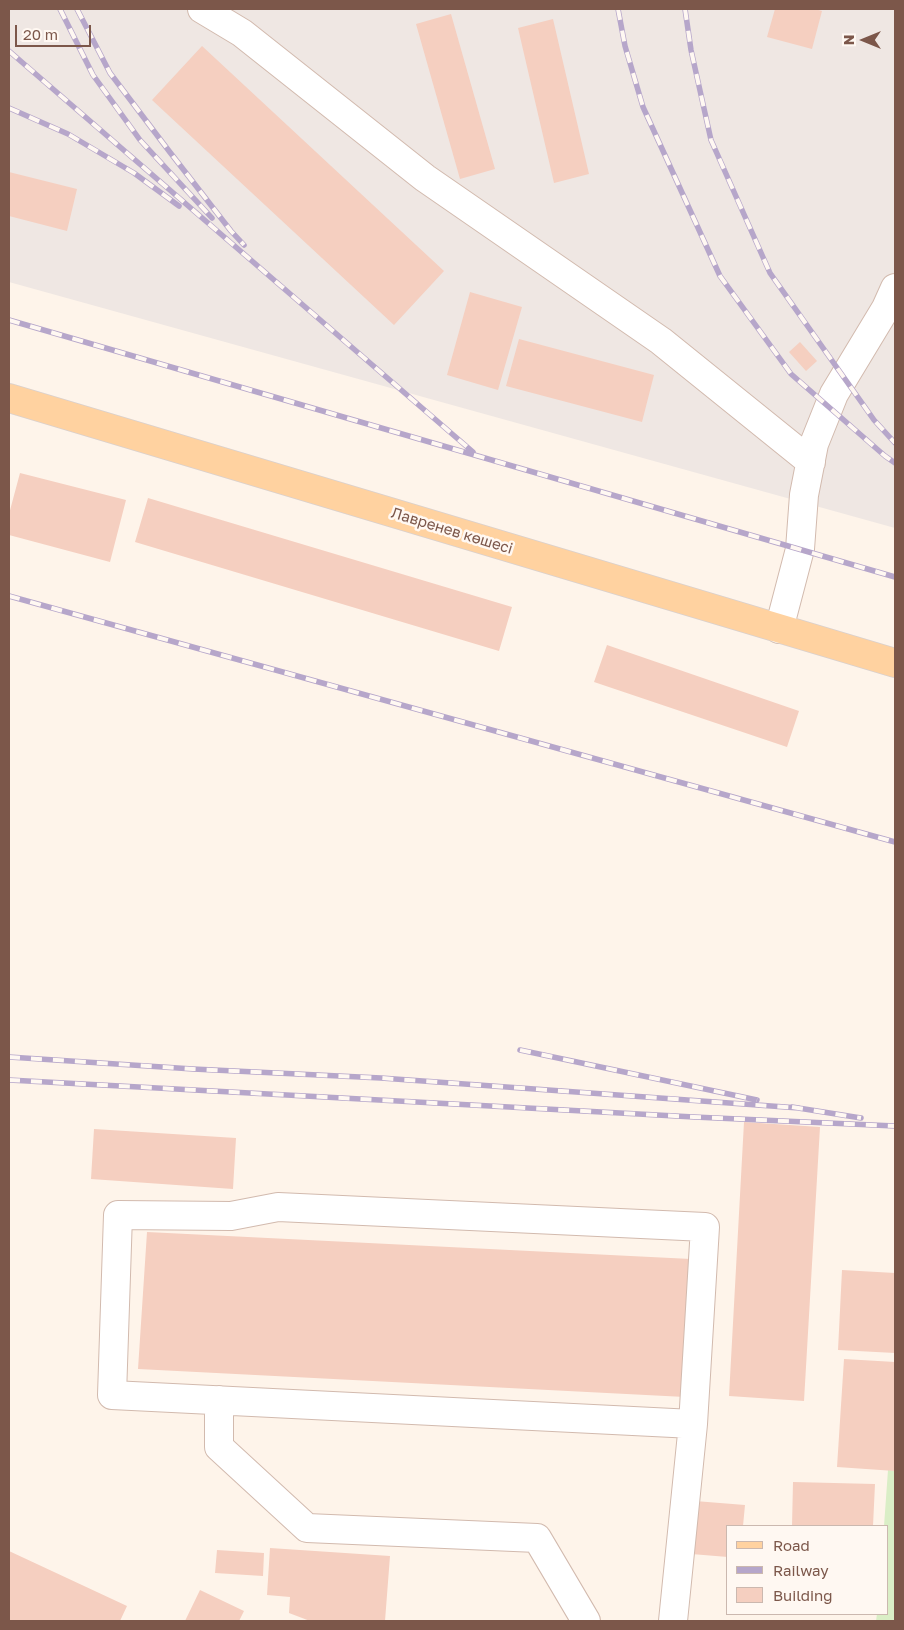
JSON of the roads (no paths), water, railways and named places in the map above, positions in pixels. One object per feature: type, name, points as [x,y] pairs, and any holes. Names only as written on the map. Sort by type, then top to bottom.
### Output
[{"type":"main road","name":"Лавренев көшесі","points":[[9,398],[895,663]]},
{"type":"lane","points":[[202,9],[242,33],[425,178],[661,341],[811,462]]},
{"type":"lane","points":[[779,629],[800,550],[804,495],[814,444],[834,394],[886,308],[895,288]]},
{"type":"lane","points":[[673,1621],[693,1424],[705,1228],[278,1207],[231,1216],[118,1215],[112,1395],[693,1424]]},
{"type":"lane","points":[[220,1400],[219,1447],[307,1528],[537,1538],[586,1621]]},
{"type":"railway","points":[[60,9],[93,75],[140,140],[212,218]]},
{"type":"railway","points":[[77,9],[110,73],[231,231],[244,245]]},
{"type":"railway","points":[[618,9],[625,46],[643,107],[720,276],[791,374],[895,463]]},
{"type":"railway","points":[[685,9],[691,50],[711,140],[770,273],[874,420],[895,443]]},
{"type":"railway","points":[[9,51],[473,452]]},
{"type":"railway","points":[[9,108],[68,134],[134,173],[179,206]]},
{"type":"railway","points":[[9,320],[895,577]]},
{"type":"railway","points":[[9,596],[895,842]]},
{"type":"railway","points":[[520,1050],[757,1100]]},
{"type":"railway","points":[[9,1057],[193,1069],[381,1078],[799,1108]]},
{"type":"railway","points":[[9,1080],[895,1126]]},
{"type":"railway","points":[[792,1107],[861,1118]]}]
